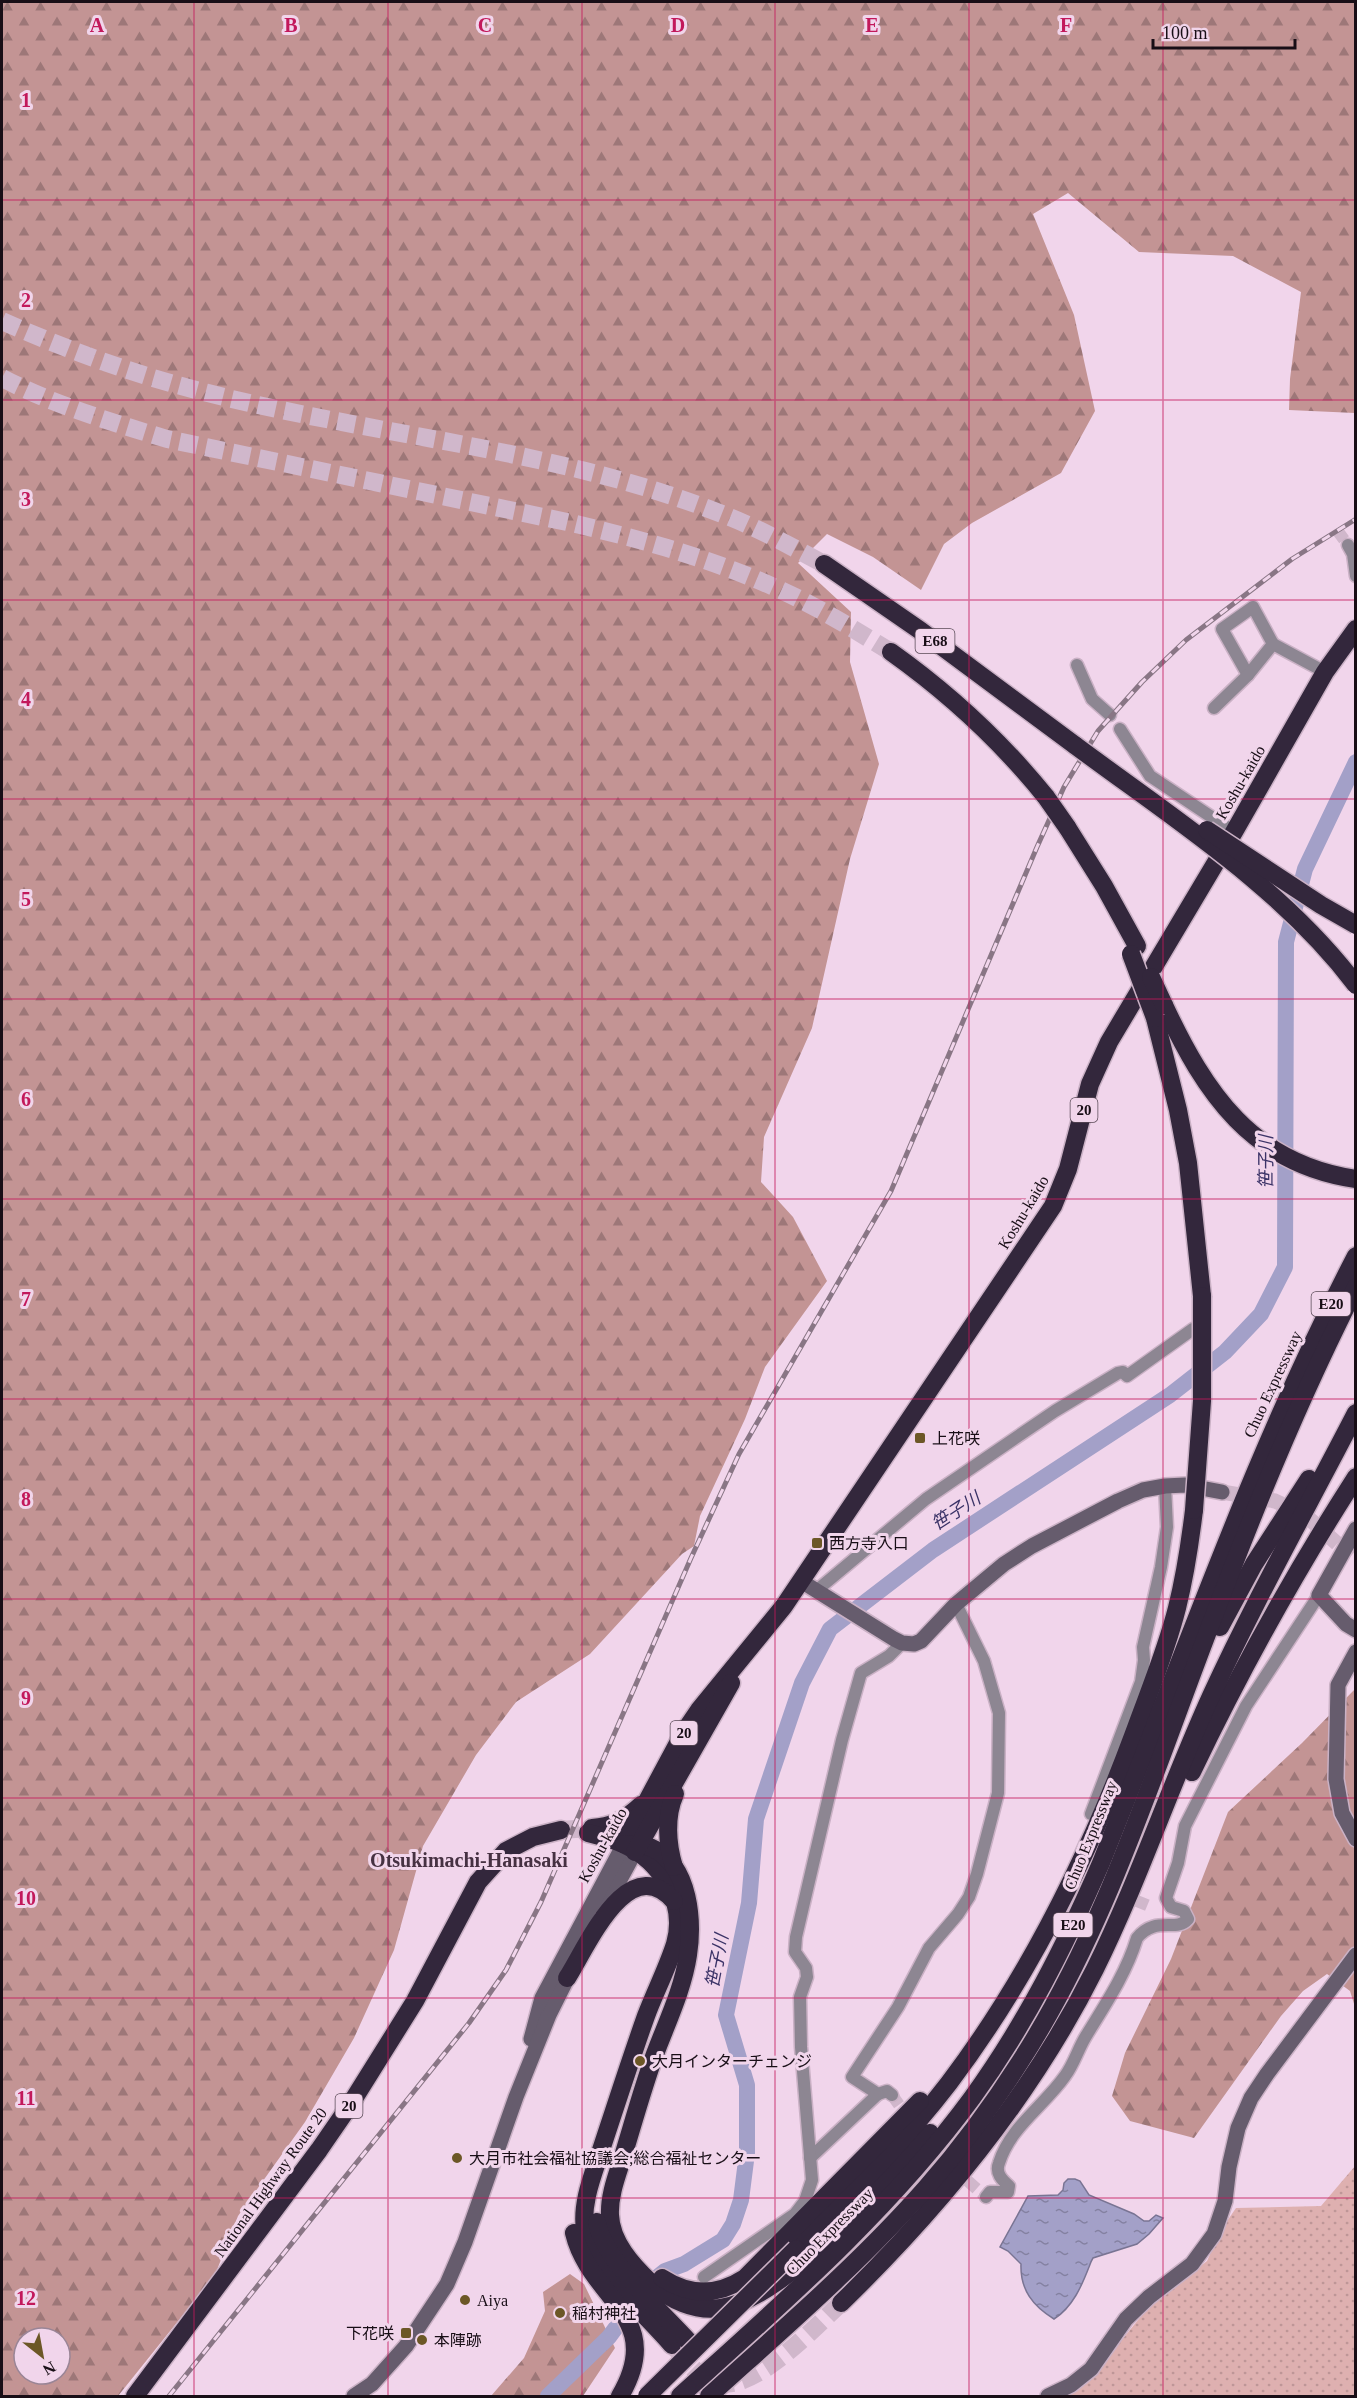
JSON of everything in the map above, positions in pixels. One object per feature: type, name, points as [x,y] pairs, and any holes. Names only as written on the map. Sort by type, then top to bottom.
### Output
[{"type":"highway","name":"E68","points":[[824,564],[921,631],[1077,746]]},
{"type":"highway","name":"Koshu-kaido","points":[[633,1847],[652,1793],[684,1732],[699,1710],[763,1633],[809,1586],[1053,1206],[1068,1169],[1090,1084],[1108,1042],[1234,832],[1325,672],[1356,629]]},
{"type":"highway","name":"E68","points":[[891,652],[964,709],[1022,768],[1046,797],[1083,853],[1134,950],[1159,1012]]},
{"type":"highway","points":[[1077,746],[1321,905],[1356,925]]},
{"type":"highway","points":[[1077,746],[1268,892],[1318,939],[1356,985]]},
{"type":"highway","points":[[1159,1012],[1211,1091],[1239,1124],[1276,1152],[1296,1163],[1318,1171],[1356,1179]]},
{"type":"highway","points":[[647,2397],[885,2159],[948,2085],[1002,2009],[1049,1929],[1106,1805],[1166,1646],[1186,1571],[1194,1510],[1202,1401],[1202,1296],[1188,1163],[1159,1012]]},
{"type":"highway","name":"Chuo Expressway","points":[[709,2397],[854,2263],[927,2188],[971,2132],[1022,2060],[1064,1985],[1097,1917],[1140,1816],[1232,1566],[1314,1356],[1356,1256]]},
{"type":"highway","name":"Chuo Expressway","points":[[680,2397],[840,2249],[911,2175],[973,2097],[1031,2008],[1101,1863],[1261,1456],[1314,1356],[1356,1287]]},
{"type":"highway","points":[[1140,1816],[1204,1663],[1237,1593],[1356,1403]]},
{"type":"highway","points":[[1068,2018],[1094,1970],[1138,1876],[1206,1707],[1233,1648],[1269,1575],[1356,1413]]},
{"type":"highway","points":[[842,2303],[913,2230],[976,2155],[1026,2087],[1098,1970],[1195,1765],[1235,1687],[1307,1556],[1356,1477]]},
{"type":"highway","name":"Koshu-kaido","points":[[633,1847],[763,1633]]},
{"type":"highway","points":[[677,2339],[616,2264],[599,2235],[596,2210],[608,2167],[638,2106],[688,1957],[690,1918],[669,1843],[670,1809],[673,1797],[701,1735]]},
{"type":"highway","points":[[652,1793],[625,1819],[590,1830],[633,1847],[654,1849],[675,1869]]},
{"type":"highway","name":"National Highway Route 20","points":[[135,2397],[350,2104],[415,2001],[478,1882],[506,1851],[533,1837],[561,1830]]},
{"type":"highway","points":[[633,1847],[659,1871],[675,1902],[678,1922],[675,1944],[616,2099],[594,2139],[574,2202],[572,2218],[577,2246],[586,2265],[616,2264],[657,2288],[696,2292],[720,2291],[745,2278],[903,2119],[969,2044],[1049,1929]]},
{"type":"highway","points":[[567,1978],[607,1912],[626,1892],[644,1885],[653,1886],[668,1894],[675,1902]]},
{"type":"highway","points":[[696,2292],[719,2308],[754,2298],[790,2272],[845,2223],[918,2147],[975,2082],[999,2049],[1060,1952]]},
{"type":"highway","points":[[616,2264],[617,2303],[631,2326],[635,2340],[633,2368],[620,2397]]},
{"type":"street","points":[[1348,545],[1353,554],[1356,576]]},
{"type":"street","points":[[1248,675],[1222,629],[1253,607],[1273,644],[1325,672]]},
{"type":"street","points":[[1214,708],[1248,675],[1273,644]]},
{"type":"street","points":[[1077,666],[1092,699],[1110,715]]},
{"type":"street","points":[[1120,729],[1150,776],[1234,832]]},
{"type":"street","points":[[1193,1329],[1127,1376],[1123,1372],[1118,1373],[1055,1411],[927,1499],[809,1586],[898,1641],[914,1644],[921,1641],[956,1604],[1004,1564],[1032,1546],[1118,1501],[1143,1490],[1166,1486],[1185,1485],[1222,1492]]},
{"type":"street","points":[[1091,1814],[1141,1682],[1143,1647],[1161,1567],[1167,1527],[1166,1486]]},
{"type":"street","points":[[986,2197],[990,2192],[1008,2192],[1009,2186],[998,2173],[998,2166],[1008,2143],[1065,2075],[1083,2041],[1104,2009],[1137,1938],[1143,1931],[1159,1924],[1180,1925],[1188,1919],[1184,1911],[1171,1907],[1166,1898],[1178,1863],[1185,1826],[1246,1706],[1319,1595],[1356,1529]]},
{"type":"street","points":[[1319,1595],[1346,1624],[1356,1630]]},
{"type":"street","points":[[878,2094],[852,2077],[898,2007],[929,1948],[958,1914],[969,1897],[998,1793],[999,1713],[984,1661],[956,1604]]},
{"type":"street","points":[[696,2292],[795,2214],[805,2201],[812,2180],[801,2047],[800,1997],[807,1977],[806,1968],[795,1952],[796,1936],[842,1740],[861,1673],[889,1656],[898,1641]]},
{"type":"street","points":[[1356,1652],[1351,1657],[1338,1685],[1336,1779],[1342,1813],[1356,1839]]},
{"type":"street","name":"Koshu-kaido","points":[[354,2397],[372,2384],[406,2346],[447,2284],[465,2242],[516,2097],[567,1978],[633,1847]]},
{"type":"street","name":"Koshu-kaido","points":[[516,2097],[542,1998],[633,1847]]},
{"type":"street","points":[[1048,2397],[1071,2385],[1091,2369],[1126,2319],[1149,2297],[1192,2264],[1214,2234],[1225,2201],[1229,2167],[1238,2128],[1251,2098],[1267,2073],[1356,1955]]},
{"type":"street","points":[[810,2158],[878,2094],[887,2091],[892,2095]]},
{"type":"shaded area","points":[[1355,2166],[1355,2396],[1063,2396],[1089,2380],[1147,2309],[1207,2261],[1221,2230],[1236,2208],[1321,2206]]},
{"type":"green space","points":[[2,2],[1355,2],[1355,413],[1289,410],[1290,379],[1301,292],[1233,256],[1139,252],[1068,193],[1033,214],[1074,315],[1095,411],[1061,473],[972,523],[944,544],[921,590],[873,557],[827,534],[798,563],[851,612],[850,662],[879,764],[850,859],[812,1028],[764,1137],[761,1182],[793,1217],[827,1281],[765,1367],[745,1419],[700,1516],[694,1546],[682,1554],[590,1654],[516,1702],[476,1755],[423,1846],[394,1950],[354,2038],[305,2122],[238,2216],[215,2275],[118,2396],[2,2396]]},
{"type":"green space","points":[[1355,1689],[1355,2007],[1350,1991],[1327,1974],[1303,1991],[1281,2016],[1194,2138],[1130,2121],[1112,2096],[1125,2053],[1171,1959],[1228,1812],[1302,1743]]},
{"type":"green space","points":[[570,2274],[584,2284],[615,2348],[583,2396],[491,2396],[524,2358],[545,2311],[543,2292]]},
{"type":"water","points":[[1068,2179],[1080,2181],[1089,2195],[1134,2214],[1144,2221],[1149,2221],[1156,2215],[1163,2218],[1137,2244],[1093,2258],[1076,2295],[1054,2319],[1040,2309],[1029,2296],[1023,2282],[1021,2264],[1008,2251],[1000,2247],[1028,2196],[1058,2195]]},
{"type":"waterway","name":"笹子川","points":[[649,2284],[665,2271],[684,2264],[723,2240],[733,2224],[741,2200],[747,2153],[747,2085],[726,2015],[749,1903],[756,1819],[802,1683],[830,1629],[933,1550],[1170,1395],[1225,1352],[1261,1314],[1285,1267],[1286,942],[1305,869],[1356,762]]},
{"type":"waterway","name":"笹子川","points":[[548,2396],[609,2337],[631,2307]]},
{"type":"tunnel","points":[[2,321],[92,357],[185,387],[321,418],[526,457],[661,492],[739,521],[824,564]]},
{"type":"tunnel","points":[[2,378],[62,405],[167,439],[567,522],[690,555],[779,589],[891,652]]},
{"type":"tunnel","points":[[1337,530],[1348,545]]},
{"type":"tunnel","points":[[1222,1492],[1275,1501],[1305,1515],[1351,1556]]},
{"type":"tunnel","points":[[561,1830],[592,1828]]},
{"type":"tunnel","points":[[1103,1887],[1149,1906]]},
{"type":"tunnel","points":[[892,2095],[910,2120]]},
{"type":"tunnel","points":[[927,2145],[986,2197]]},
{"type":"tunnel","points":[[675,2348],[705,2378],[717,2383],[732,2383],[749,2378],[784,2355],[841,2303]]},
{"type":"railway","points":[[169,2396],[469,2023],[506,1970],[541,1902],[691,1558],[739,1454],[891,1191],[1037,847],[1064,787],[1098,731],[1142,682],[1186,640],[1292,559],[1356,519]]},
{"type":"place","name":"上花咲","points":[[920,1438]]},
{"type":"place","name":"西方寺入口","points":[[817,1543]]},
{"type":"place","name":"大月インターチェンジ","points":[[640,2061]]},
{"type":"place","name":"大月市社会福祉協議会;総合福祉センター","points":[[457,2158]]},
{"type":"place","name":"Aiya","points":[[465,2300]]},
{"type":"place","name":"稲村神社","points":[[560,2313]]},
{"type":"place","name":"下花咲","points":[[406,2333]]},
{"type":"place","name":"本陣跡","points":[[422,2340]]},
{"type":"district","name":"Otsukimachi-Hanasaki","points":[[469,1860]]}]
